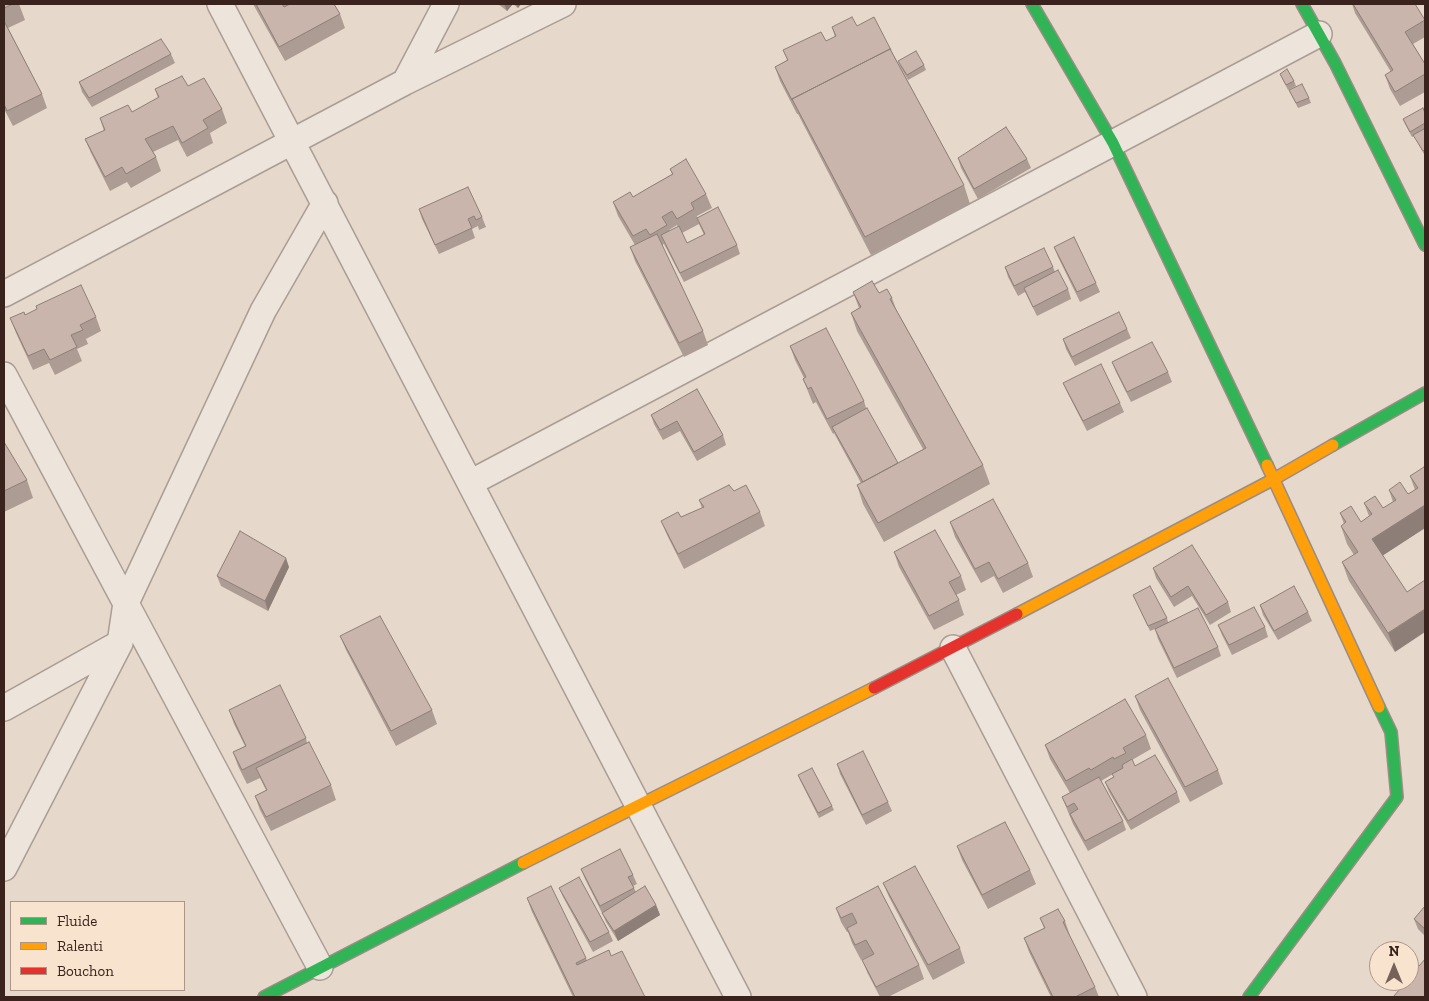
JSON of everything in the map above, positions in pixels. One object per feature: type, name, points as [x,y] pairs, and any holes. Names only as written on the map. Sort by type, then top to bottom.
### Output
[{"type":"street","points":[[220,4],[738,997]]},
{"type":"street","points":[[406,82],[446,4]]},
{"type":"street","points":[[4,294],[291,141],[563,4]]},
{"type":"street","points":[[1032,4],[1113,143],[1274,479],[1391,732],[1396,797],[1249,997]]},
{"type":"street","points":[[1302,4],[1335,63],[1425,244]]},
{"type":"street","points":[[470,483],[1318,34]]},
{"type":"street","points":[[4,868],[120,642],[126,603],[263,311],[325,203]]},
{"type":"street","points":[[4,375],[320,967]]},
{"type":"street","points":[[264,997],[638,805],[953,648],[1274,479],[1425,393]]},
{"type":"street","points":[[4,708],[120,642]]},
{"type":"street","points":[[953,648],[1134,997]]},
{"type":"building","points":[[4,4],[13,4],[4,8]]},
{"type":"building","points":[[256,4],[282,4],[284,7],[290,4],[334,4],[340,14],[279,47]]},
{"type":"building","points":[[1353,4],[1415,4],[1425,20],[1405,32],[1425,64],[1425,74],[1395,92],[1385,75],[1393,70]]},
{"type":"building","points":[[852,17],[857,26],[874,17],[891,50],[792,100],[775,67],[788,60],[783,50],[821,32],[826,41],[836,36],[832,27]]},
{"type":"building","points":[[4,21],[42,94],[7,111],[4,104]]},
{"type":"building","points":[[161,39],[171,54],[89,98],[79,82]]},
{"type":"building","points":[[890,49],[964,185],[865,237],[792,99]]},
{"type":"building","points":[[916,51],[924,65],[907,75],[898,61]]},
{"type":"building","points":[[1287,69],[1294,81],[1286,85],[1280,74]]},
{"type":"building","points":[[182,76],[188,86],[204,78],[222,109],[203,120],[208,128],[182,143],[173,126],[145,139],[156,157],[126,174],[122,167],[105,177],[85,139],[105,130],[100,118],[128,105],[132,112],[159,97],[155,89]]},
{"type":"building","points":[[1302,84],[1309,98],[1296,103],[1289,90]]},
{"type":"building","points":[[1423,108],[1425,123],[1410,132],[1403,119]]},
{"type":"building","points":[[1006,127],[1027,159],[974,189],[958,158]]},
{"type":"building","points":[[1424,129],[1425,150],[1423,151],[1413,135]]},
{"type":"building","points":[[686,159],[706,194],[691,203],[694,209],[677,219],[672,211],[662,217],[667,225],[650,235],[646,229],[633,236],[613,202],[630,192],[633,197],[673,174],[670,169]]},
{"type":"building","points":[[468,187],[482,217],[476,220],[474,216],[468,219],[472,228],[435,245],[419,209]]},
{"type":"building","points":[[718,207],[737,245],[680,273],[661,235],[679,226],[687,243],[705,234],[697,218]]},
{"type":"building","points":[[657,234],[703,331],[679,343],[630,247]]},
{"type":"building","points":[[1074,237],[1096,283],[1077,292],[1054,247]]},
{"type":"building","points":[[1044,248],[1053,267],[1014,286],[1005,267]]},
{"type":"building","points":[[1058,270],[1068,289],[1033,307],[1024,288]]},
{"type":"building","points":[[872,281],[879,293],[887,289],[892,298],[890,299],[983,465],[878,523],[857,485],[926,448],[851,313],[861,307],[853,292]]},
{"type":"building","points":[[81,285],[96,317],[80,325],[83,330],[71,335],[77,347],[50,360],[44,349],[28,356],[10,318],[24,312],[25,315],[37,309],[36,306]]},
{"type":"building","points":[[1119,312],[1127,329],[1072,357],[1063,339]]},
{"type":"building","points":[[826,328],[864,401],[827,419],[811,387],[808,389],[803,379],[806,377],[790,346]]},
{"type":"building","points":[[1152,342],[1168,372],[1127,392],[1112,362]]},
{"type":"building","points":[[1101,364],[1120,403],[1083,421],[1063,383]]},
{"type":"building","points":[[697,389],[723,435],[694,452],[677,421],[660,430],[651,415]]},
{"type":"building","points":[[867,408],[898,463],[863,482],[832,427]]},
{"type":"building","points":[[4,442],[27,480],[4,491]]},
{"type":"building","points":[[1424,467],[1425,505],[1372,539],[1407,592],[1425,580],[1425,609],[1388,633],[1342,562],[1358,552],[1341,526],[1346,522],[1340,513],[1351,506],[1361,522],[1372,514],[1364,503],[1375,496],[1383,508],[1396,500],[1389,490],[1400,482],[1408,494],[1418,488],[1410,476]]},
{"type":"building","points":[[729,485],[734,491],[746,485],[760,512],[678,554],[661,521],[678,512],[681,517],[704,507],[699,500]]},
{"type":"building","points":[[993,499],[1028,563],[998,579],[989,562],[975,569],[950,522]]},
{"type":"building","points":[[935,530],[961,576],[949,582],[959,600],[929,616],[894,552]]},
{"type":"building","points":[[240,531],[286,558],[265,601],[217,576]]},
{"type":"building","points":[[1192,545],[1228,602],[1206,615],[1188,586],[1171,597],[1153,568]]},
{"type":"building","points":[[1150,586],[1167,618],[1148,626],[1133,595]]},
{"type":"building","points":[[1294,586],[1308,612],[1274,631],[1260,605]]},
{"type":"building","points":[[1254,607],[1265,627],[1229,645],[1218,625]]},
{"type":"building","points":[[1198,608],[1218,647],[1174,668],[1155,629]]},
{"type":"building","points":[[380,616],[432,710],[391,731],[340,636]]},
{"type":"building","points":[[1168,678],[1218,770],[1185,787],[1135,696]]},
{"type":"building","points":[[280,685],[306,738],[242,770],[233,752],[246,746],[229,710]]},
{"type":"building","points":[[1125,699],[1146,735],[1123,748],[1126,753],[1114,759],[1113,757],[1091,770],[1089,768],[1066,781],[1045,745]]},
{"type":"building","points":[[309,742],[331,785],[266,817],[255,796],[267,790],[256,768]]},
{"type":"building","points":[[863,751],[888,802],[862,815],[837,764]]},
{"type":"building","points":[[1155,755],[1177,792],[1128,821],[1105,782],[1114,777],[1112,774],[1123,768],[1122,765],[1132,759],[1135,766]]},
{"type":"building","points":[[812,768],[832,806],[818,813],[798,775]]},
{"type":"building","points":[[1099,777],[1123,821],[1085,841],[1070,814],[1078,809],[1074,803],[1067,807],[1062,797]]},
{"type":"building","points":[[1005,822],[1030,870],[982,895],[957,846]]},
{"type":"building","points":[[620,849],[633,875],[628,877],[634,888],[600,906],[581,869]]},
{"type":"building","points":[[915,866],[960,948],[928,965],[883,883]]},
{"type":"building","points":[[579,877],[609,932],[590,942],[559,888]]},
{"type":"building","points":[[551,886],[586,958],[576,963],[577,965],[609,950],[611,956],[622,951],[645,997],[575,997],[527,898]]},
{"type":"building","points":[[645,886],[656,905],[614,931],[602,913]]},
{"type":"building","points":[[878,886],[919,965],[876,987],[862,960],[874,954],[866,940],[855,945],[847,928],[857,923],[852,913],[841,918],[836,908]]},
{"type":"building","points":[[1425,906],[1425,929],[1414,919]]},
{"type":"building","points":[[1058,909],[1095,987],[1075,997],[1053,997],[1024,938],[1045,928],[1040,918]]},
{"type":"building","points":[[1425,959],[1425,997],[1393,997],[1398,991],[1419,991],[1419,966]]},
{"type":"traffic: fast","points":[[1032,4],[1113,143],[1267,465]]},
{"type":"traffic: fast","points":[[1302,4],[1335,63],[1425,245]]},
{"type":"traffic: fast","points":[[1333,445],[1425,393]]},
{"type":"traffic: fast","points":[[1249,997],[1397,797],[1391,732],[1379,707]]},
{"type":"traffic: fast","points":[[264,997],[523,863]]},
{"type":"traffic: slow","points":[[1017,614],[1274,479],[1333,445]]},
{"type":"traffic: slow","points":[[1267,465],[1379,707]]},
{"type":"traffic: slow","points":[[523,863],[874,688]]},
{"type":"traffic: jam","points":[[874,688],[1017,614]]}]
